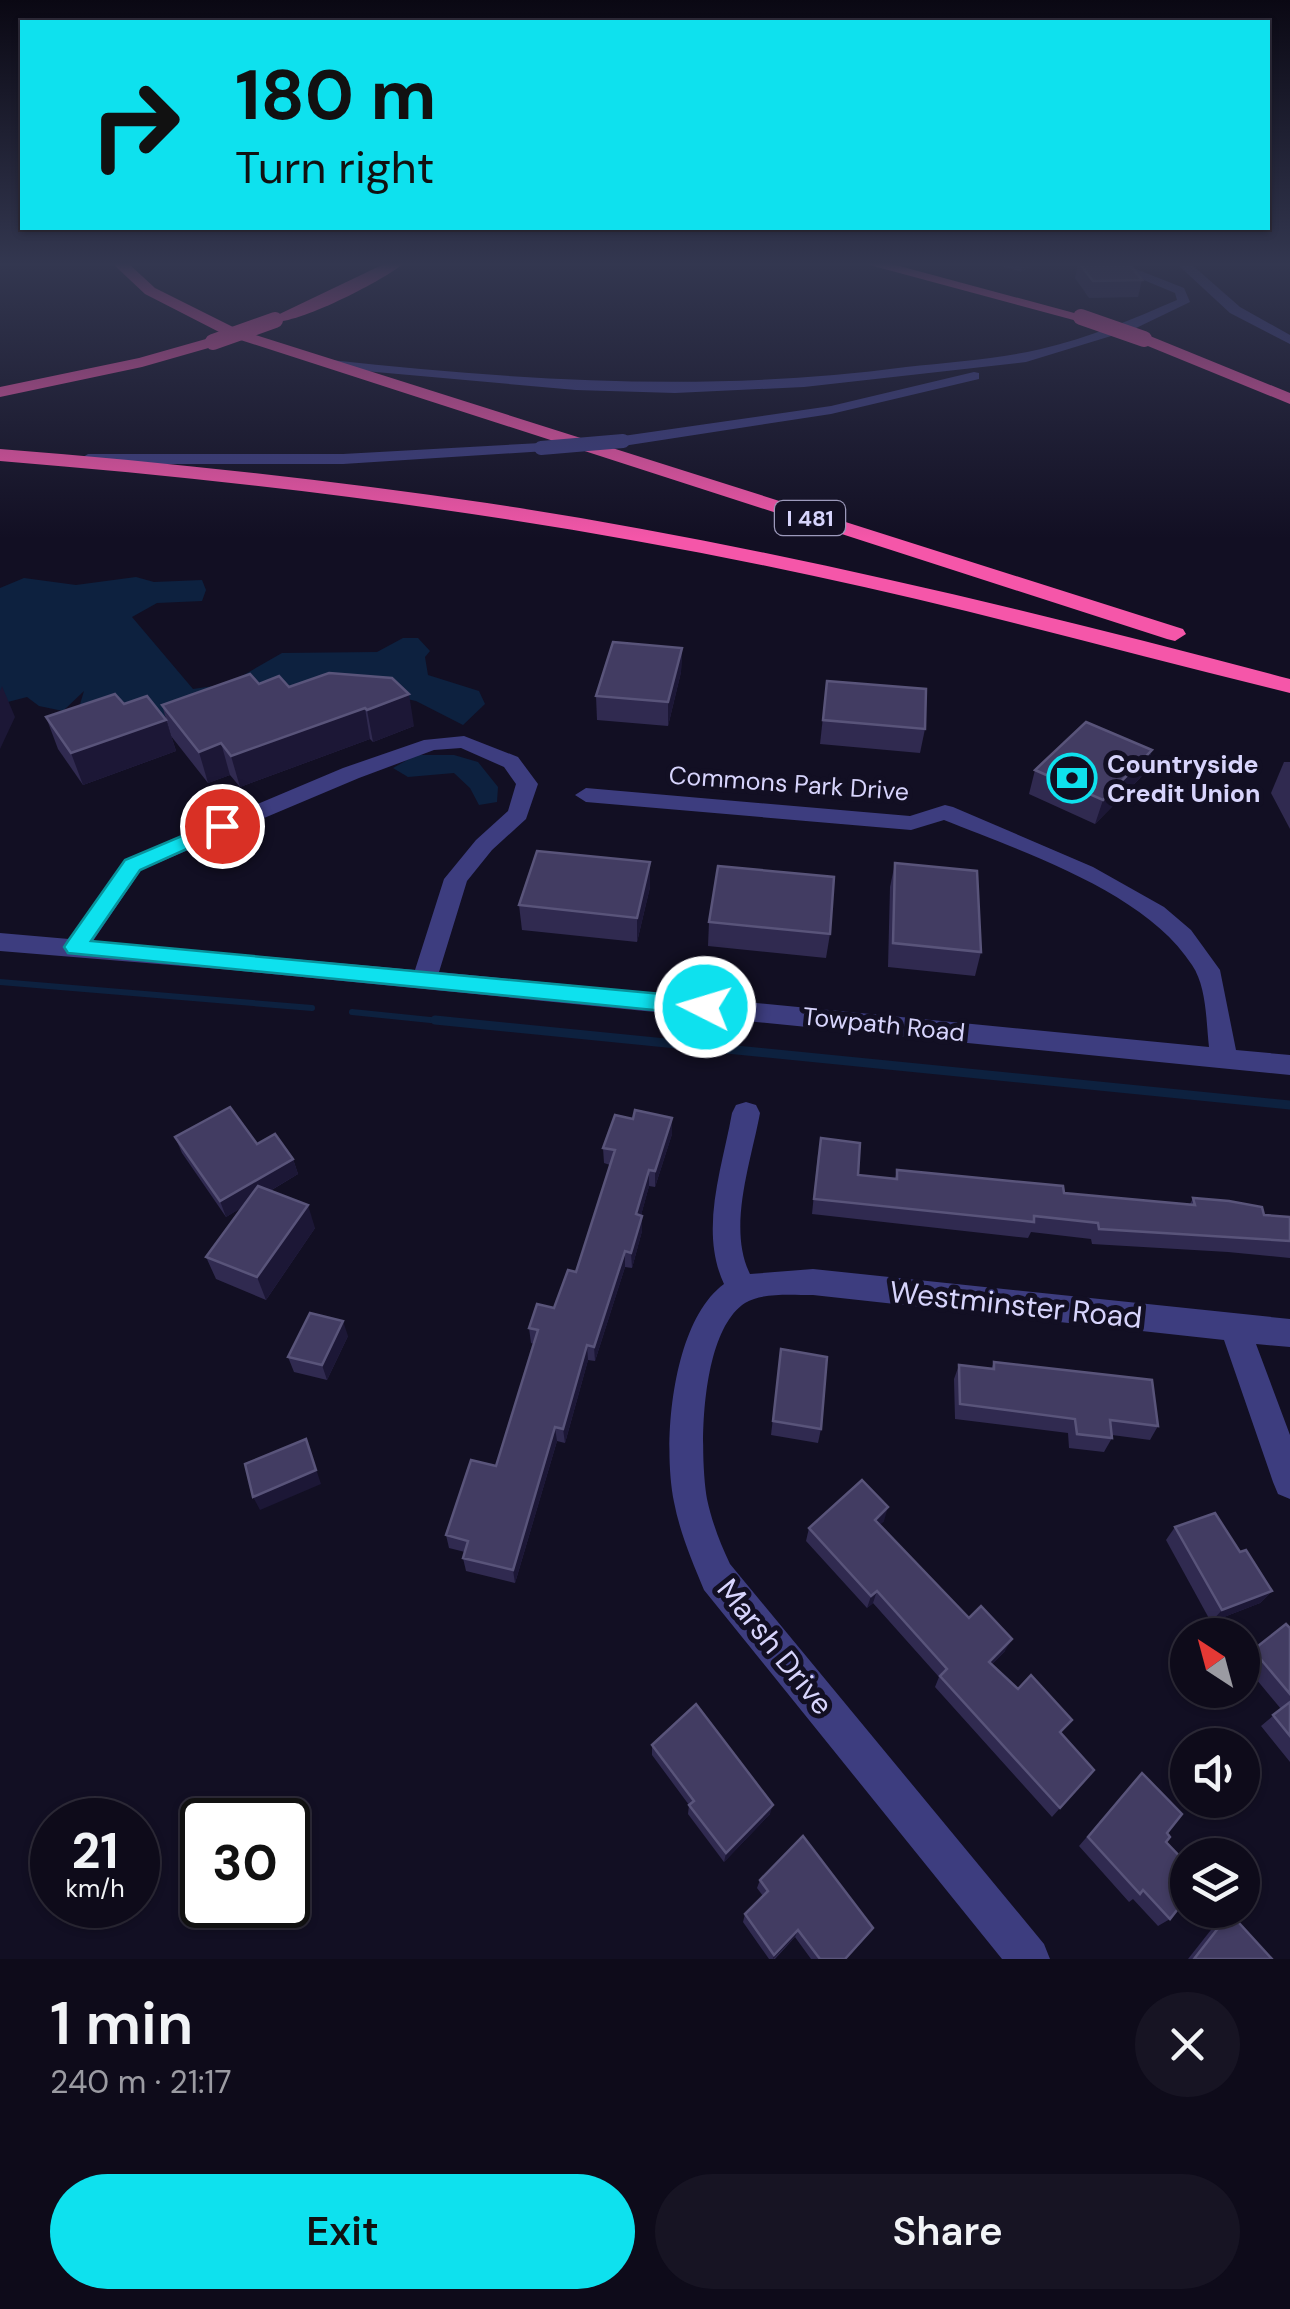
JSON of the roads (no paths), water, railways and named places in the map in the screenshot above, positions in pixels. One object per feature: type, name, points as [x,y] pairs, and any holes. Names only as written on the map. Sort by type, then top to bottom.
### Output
[{"type":"highway","points":[[0,392],[165,355]]},
{"type":"highway","name":"I 481","points":[[303,355],[1290,670]]},
{"type":"highway","points":[[1184,355],[1290,399]]},
{"type":"highway","points":[[0,455],[314,484],[673,540],[900,586],[1290,686]]},
{"type":"street","points":[[330,364],[536,384],[724,388],[854,378],[1023,355]]},
{"type":"street","points":[[53,459],[278,460],[623,442],[832,410],[960,379],[1033,355]]},
{"type":"street","points":[[76,947],[133,865],[351,773],[431,744],[464,742],[511,762],[528,784],[518,814],[484,845],[456,879],[424,979]]},
{"type":"street","name":"Commons Park Drive","points":[[586,795],[911,823],[944,812],[1044,852],[1102,882],[1170,926],[1204,962],[1224,1059]]},
{"type":"street","name":"Towpath Road","points":[[0,942],[424,979],[1290,1066]]},
{"type":"street","points":[[742,1290],[727,1258],[726,1224],[746,1114]]},
{"type":"street","name":"Westminster Road","points":[[742,1290],[770,1282],[813,1282],[1290,1333]]},
{"type":"street","name":"Marsh Drive","points":[[742,1290],[724,1302],[704,1333],[686,1419],[684,1458],[697,1536],[717,1578],[1029,1959]]},
{"type":"street","points":[[1235,1328],[1290,1482]]},
{"type":"water","points":[[136,577],[154,582],[202,580],[206,590],[202,601],[157,603],[132,617],[193,689],[228,684],[282,653],[377,652],[403,638],[418,638],[430,651],[425,657],[428,675],[479,691],[485,704],[463,725],[416,701],[371,691],[184,715],[113,719],[77,714],[84,691],[63,711],[39,706],[27,697],[0,704],[0,588],[24,578],[76,585]]},
{"type":"water","points":[[416,755],[454,755],[478,762],[498,787],[497,802],[479,805],[470,788],[454,773],[408,777],[393,768]]},
{"type":"waterway","points":[[0,982],[312,1008]]},
{"type":"waterway","points":[[352,1012],[460,1023]]},
{"type":"waterway","points":[[435,1020],[1290,1105]]},
{"type":"place","name":"Countryside Credit Union","points":[[1072,778]]}]
